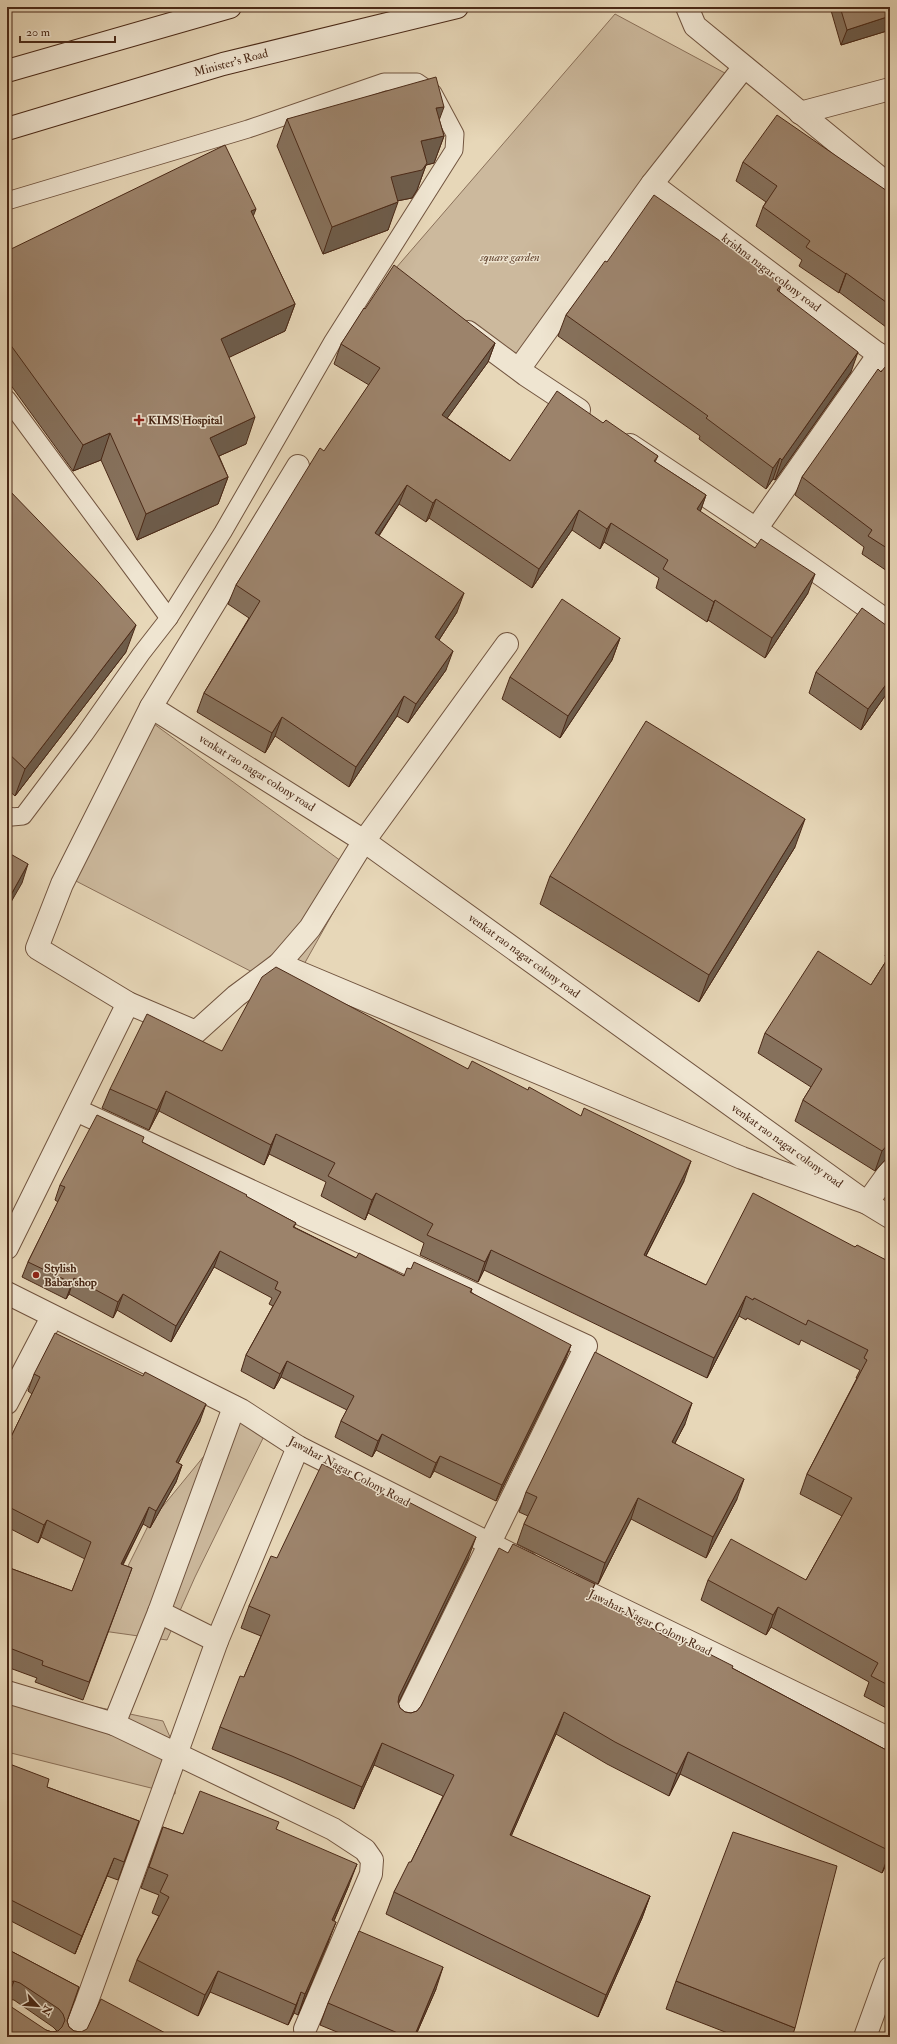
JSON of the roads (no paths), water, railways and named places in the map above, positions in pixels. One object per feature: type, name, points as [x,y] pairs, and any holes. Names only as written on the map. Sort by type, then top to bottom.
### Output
[{"type":"street","points":[[7,71],[230,7]]},
{"type":"street","name":"Minister's Road","points":[[7,129],[223,64],[457,7]]},
{"type":"street","points":[[687,7],[695,26],[890,186]]},
{"type":"street","points":[[519,370],[652,184],[744,67]]},
{"type":"street","points":[[800,113],[890,89]]},
{"type":"street","name":"krishna nagar colony road","points":[[652,184],[884,358]]},
{"type":"street","points":[[450,318],[519,370],[756,529],[890,623]]},
{"type":"street","points":[[756,529],[884,358]]},
{"type":"street","points":[[298,466],[151,707],[62,884],[38,948],[128,1003],[196,1032],[236,996],[280,964],[310,928],[364,841],[507,644]]},
{"type":"street","name":"venkat rao nagar colony road","points":[[151,707],[364,841],[867,1203],[890,1217]]},
{"type":"street","points":[[280,964],[742,1158],[867,1203],[890,1171]]},
{"type":"street","points":[[7,1248],[128,1003]]},
{"type":"street","points":[[76,1110],[586,1346],[402,1723]]},
{"type":"street","name":"Jawahar Nagar Colony Road","points":[[7,1293],[234,1407],[298,1447],[490,1545],[890,1739]]},
{"type":"street","points":[[7,1403],[52,1316]]},
{"type":"street","points":[[114,1724],[159,1612],[234,1407]]},
{"type":"street","points":[[72,2037],[86,2004],[217,1641],[298,1447]]},
{"type":"street","points":[[159,1612],[217,1641]]},
{"type":"street","points":[[7,1692],[114,1724],[333,1829],[365,1850],[372,1860],[370,1874],[305,2030]]},
{"type":"street","points":[[865,2037],[890,1968]]},
{"type":"lane","points":[[7,201],[248,129],[384,82],[417,82],[433,93],[455,134],[454,150],[333,341],[223,532],[169,618],[136,648],[84,736],[24,816],[12,817],[7,815]]},
{"type":"lane","points":[[7,399],[169,618]]},
{"type":"place","name":"KIMS Hospital","points":[[139,420]]},
{"type":"place","name":"Stylish Babar shop","points":[[36,1275]]},
{"type":"park label","name":"square garden","points":[[510,257]]}]
